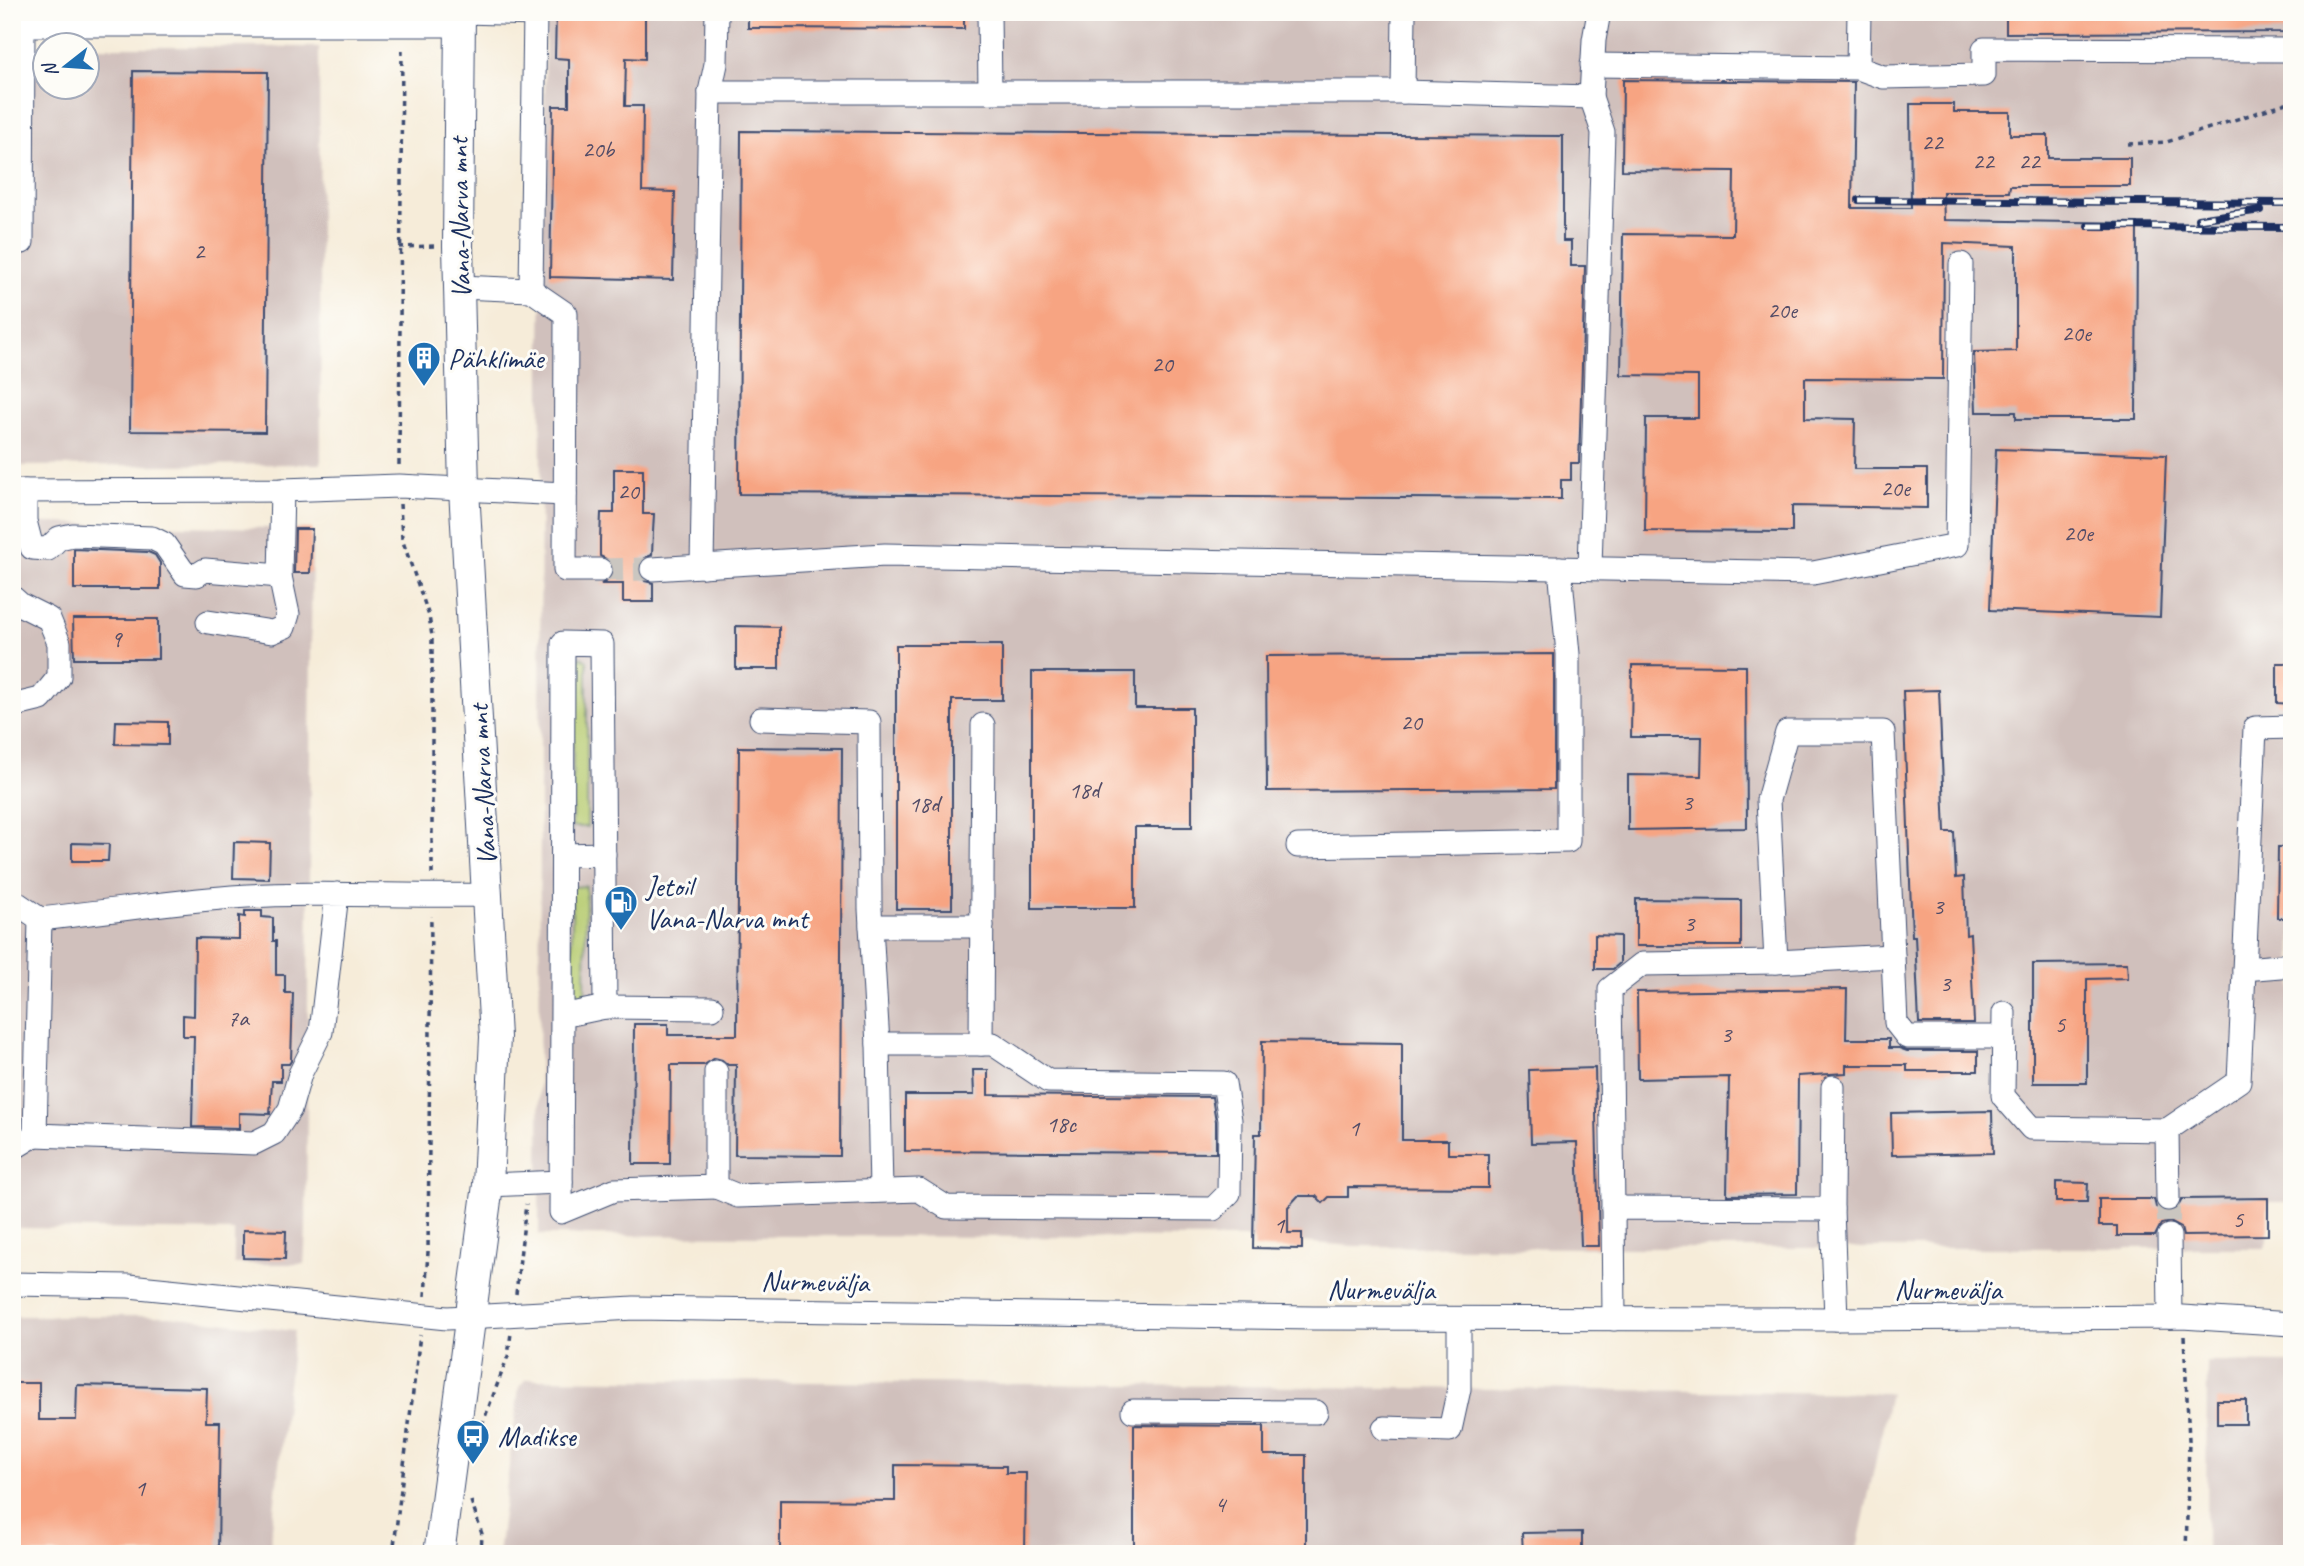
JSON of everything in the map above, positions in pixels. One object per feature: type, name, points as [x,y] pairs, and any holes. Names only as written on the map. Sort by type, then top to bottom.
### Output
[{"type":"main road","name":"Vana-Narva mnt","points":[[439,1554],[488,1185],[495,1037],[464,489],[460,287],[461,17]]},
{"type":"street","points":[[702,566],[710,92],[716,64],[717,12]]},
{"type":"street","points":[[989,12],[990,92]]},
{"type":"street","points":[[1403,92],[1404,12]]},
{"type":"street","points":[[1590,568],[1603,132],[1591,97],[1594,40],[1599,12]]},
{"type":"street","points":[[1858,68],[1860,12]]},
{"type":"street","points":[[22,242],[17,25],[402,24],[461,17],[536,13],[531,290]]},
{"type":"street","points":[[1592,65],[1858,68],[1883,77],[1984,75],[1984,49],[2292,50]]},
{"type":"street","points":[[710,92],[1403,92],[1591,97]]},
{"type":"street","points":[[652,569],[885,555],[1813,573],[1957,545],[1961,264]]},
{"type":"street","points":[[460,287],[531,290],[566,314],[565,570],[600,569]]},
{"type":"street","points":[[280,576],[205,570],[197,575],[185,574],[164,544],[152,538],[72,535],[59,538],[48,549],[32,548],[19,491],[282,490],[398,486],[565,494]]},
{"type":"street","points":[[208,622],[272,632],[284,627],[288,614],[280,576],[282,490]]},
{"type":"street","points":[[1298,846],[1568,841],[1568,654],[1560,568]]},
{"type":"street","points":[[12,597],[21,605],[49,619],[59,643],[59,677],[41,699],[12,706]]},
{"type":"street","points":[[605,1007],[602,643],[563,643],[561,1212],[614,1190],[716,1187],[738,1196],[919,1190],[946,1207],[1213,1209],[1229,1193],[1230,1120],[1224,1083],[1048,1081],[993,1044],[878,1044]]},
{"type":"street","points":[[761,719],[869,722],[871,926],[878,1044],[880,1191]]},
{"type":"street","points":[[981,1044],[983,725]]},
{"type":"street","points":[[2004,1013],[2003,1096],[2031,1128],[2167,1130],[2239,1081],[2255,728],[2292,727]]},
{"type":"street","points":[[1776,962],[1768,800],[1787,732],[1883,732],[1896,1023],[1907,1037],[2003,1037]]},
{"type":"street","points":[[563,855],[604,854]]},
{"type":"street","points":[[12,1149],[35,1135],[254,1143],[274,1133],[290,1110],[300,1074],[321,1032],[337,894]]},
{"type":"street","points":[[12,900],[40,919],[232,897],[337,894],[489,895]]},
{"type":"street","points":[[35,1135],[40,919]]},
{"type":"street","points":[[871,926],[982,926]]},
{"type":"street","points":[[1614,1319],[1610,989],[1642,964],[1776,962],[1893,956]]},
{"type":"street","points":[[2244,969],[2292,965]]},
{"type":"street","points":[[562,1016],[605,1007],[712,1008]]},
{"type":"street","points":[[716,1072],[716,1187]]},
{"type":"street","points":[[1833,1087],[1832,1209],[1836,1319]]},
{"type":"street","points":[[2167,1130],[2168,1199]]},
{"type":"street","points":[[488,1185],[562,1182]]},
{"type":"street","points":[[1613,1209],[1832,1209]]},
{"type":"street","points":[[2169,1236],[2176,1317]]},
{"type":"street","points":[[12,1284],[129,1286],[423,1315],[471,1317]]},
{"type":"street","name":"Nurmevälja","points":[[471,1317],[634,1308],[1285,1318],[2176,1317],[2292,1325]]},
{"type":"street","points":[[1384,1428],[1450,1430],[1459,1389],[1459,1318]]},
{"type":"street","points":[[1133,1411],[1315,1412]]},
{"type":"path","points":[[393,1554],[423,1315],[428,1252],[432,896],[432,636],[429,616],[402,539],[398,486],[402,24]]},
{"type":"path","points":[[2127,144],[2167,142],[2292,101]]},
{"type":"path","points":[[400,247],[445,246]]},
{"type":"path","points":[[478,1434],[492,1404],[508,1356],[528,1183]]},
{"type":"path","points":[[2176,1317],[2187,1359],[2189,1440],[2186,1554]]},
{"type":"path","points":[[470,1498],[482,1534],[481,1554]]},
{"type":"shaded area","points":[[546,12],[2292,12],[2292,1202],[2268,1202],[2268,1235],[2265,1248],[1603,1248],[1353,1246],[1246,1238],[539,1235],[541,344]]},
{"type":"shaded area","points":[[12,46],[32,47],[32,102],[102,102],[102,47],[319,47],[321,464],[12,466]]},
{"type":"shaded area","points":[[12,522],[312,529],[304,1264],[234,1264],[234,1231],[12,1228]]},
{"type":"shaded area","points":[[12,1316],[169,1316],[294,1331],[269,1554],[12,1554]]},
{"type":"shaded area","points":[[2207,1362],[2292,1363],[2292,1554],[2206,1554]]},
{"type":"shaded area","points":[[527,1379],[1890,1393],[1856,1554],[498,1554],[519,1387]]},
{"type":"green space","points":[[581,657],[587,661],[587,827],[572,827],[574,661]]},
{"type":"green space","points":[[586,886],[585,996],[579,1002],[572,999],[572,887]]},
{"type":"building","points":[[556,12],[645,12],[645,59],[626,58],[625,106],[643,106],[642,191],[675,192],[673,280],[550,277],[553,106],[569,106],[569,59],[555,58]]},
{"type":"building","points":[[748,12],[964,12],[964,29],[748,28]]},
{"type":"building","points":[[2006,12],[2292,12],[2292,32],[2006,33]]},
{"type":"building","points":[[133,71],[268,72],[265,432],[130,431]]},
{"type":"building","points":[[1623,80],[1854,82],[1852,208],[1911,208],[1910,104],[1954,104],[1954,112],[2010,112],[2010,135],[2048,135],[2048,158],[2130,158],[2130,186],[2010,186],[2009,192],[1943,192],[1944,220],[2137,223],[2136,419],[2016,419],[2016,412],[1976,412],[1974,352],[2016,351],[2016,246],[1944,243],[1943,379],[1805,378],[1805,418],[1855,419],[1854,469],[1927,469],[1927,508],[1792,506],[1792,532],[1645,531],[1646,418],[1698,418],[1698,376],[1621,375],[1623,234],[1733,235],[1734,171],[1622,170]]},
{"type":"building","points":[[741,131],[1563,136],[1563,241],[1571,241],[1571,266],[1585,266],[1579,463],[1571,463],[1571,480],[1561,480],[1561,499],[739,494]]},
{"type":"building","points":[[1996,449],[2166,455],[2160,617],[1990,610]]},
{"type":"building","points":[[614,469],[643,469],[643,514],[654,514],[652,555],[639,563],[638,571],[645,581],[653,583],[653,602],[623,602],[623,584],[601,584],[612,578],[614,571],[612,562],[600,556],[600,540],[601,513],[614,513]]},
{"type":"building","points":[[295,529],[312,529],[310,573],[294,573]]},
{"type":"building","points":[[74,549],[148,552],[155,555],[160,563],[160,589],[74,589]]},
{"type":"building","points":[[73,619],[158,619],[158,659],[74,659]]},
{"type":"building","points":[[736,626],[779,627],[779,669],[736,669]]},
{"type":"building","points":[[896,645],[1002,645],[1002,700],[952,700],[952,909],[896,909]]},
{"type":"building","points":[[1554,654],[1554,789],[1267,791],[1266,656]]},
{"type":"building","points":[[2277,663],[2292,663],[2292,704],[2277,703]]},
{"type":"building","points":[[1632,665],[1746,666],[1747,828],[1628,830],[1628,775],[1701,776],[1702,737],[1631,737]]},
{"type":"building","points":[[1032,672],[1135,672],[1135,708],[1192,708],[1192,827],[1135,827],[1135,908],[1032,908]]},
{"type":"building","points":[[1939,690],[1945,832],[1954,832],[1956,878],[1964,877],[1974,1023],[1919,1023],[1915,936],[1912,936],[1903,691]]},
{"type":"building","points":[[116,721],[168,722],[168,745],[115,744]]},
{"type":"building","points":[[739,747],[842,748],[840,1156],[735,1155],[736,1065],[728,1065],[715,1058],[704,1065],[671,1065],[670,1164],[633,1164],[634,1024],[668,1024],[668,1035],[737,1035]]},
{"type":"building","points":[[234,842],[270,843],[269,879],[233,878]]},
{"type":"building","points":[[72,843],[109,844],[108,861],[72,861]]},
{"type":"building","points":[[2278,847],[2292,847],[2292,918],[2277,918]]},
{"type":"building","points":[[1636,899],[1741,900],[1741,946],[1636,946]]},
{"type":"building","points":[[245,911],[262,911],[262,917],[273,918],[276,975],[285,975],[285,993],[293,993],[291,1061],[289,1064],[281,1064],[281,1081],[272,1081],[270,1114],[239,1113],[239,1128],[192,1127],[194,1036],[183,1036],[183,1015],[194,1016],[195,938],[239,939],[239,916],[245,917]]},
{"type":"building","points":[[1595,935],[1620,936],[1620,963],[1613,969],[1595,969]]},
{"type":"building","points":[[2127,963],[2128,978],[2087,979],[2087,1083],[2033,1083],[2033,964]]},
{"type":"building","points":[[1847,989],[1846,1039],[1889,1039],[1889,1048],[1907,1051],[1978,1051],[1978,1071],[1907,1071],[1907,1065],[1846,1065],[1846,1073],[1798,1076],[1797,1194],[1727,1195],[1729,1077],[1638,1079],[1637,992]]},
{"type":"building","points":[[1262,1041],[1402,1043],[1402,1140],[1448,1140],[1448,1154],[1488,1154],[1488,1188],[1348,1187],[1348,1197],[1329,1197],[1323,1203],[1316,1196],[1298,1196],[1288,1207],[1288,1233],[1302,1233],[1302,1249],[1253,1248],[1255,1134],[1261,1134]]},
{"type":"building","points":[[1595,1068],[1599,1246],[1581,1246],[1577,1142],[1531,1143],[1529,1070]]},
{"type":"building","points":[[973,1070],[988,1070],[988,1095],[1212,1097],[1216,1121],[1216,1153],[905,1151],[905,1095],[974,1095]]},
{"type":"building","points":[[1992,1111],[1993,1153],[1892,1155],[1891,1113]]},
{"type":"building","points":[[2056,1182],[2088,1183],[2087,1202],[2056,1202]]},
{"type":"building","points":[[2268,1198],[2268,1235],[2183,1236],[2181,1228],[2170,1222],[2161,1224],[2155,1236],[2117,1236],[2117,1226],[2099,1226],[2099,1199],[2154,1199],[2156,1207],[2168,1213],[2176,1211],[2182,1199]]},
{"type":"building","points":[[243,1230],[286,1231],[285,1259],[243,1258]]},
{"type":"building","points":[[12,1383],[39,1383],[39,1420],[76,1420],[77,1385],[207,1388],[206,1422],[220,1422],[218,1554],[12,1554]]},
{"type":"building","points":[[2217,1400],[2246,1400],[2246,1424],[2217,1424]]},
{"type":"building","points":[[1134,1425],[1264,1426],[1264,1455],[1306,1455],[1306,1554],[1134,1554]]},
{"type":"building","points":[[895,1465],[1006,1466],[1006,1473],[1026,1473],[1025,1554],[780,1552],[780,1500],[895,1501]]},
{"type":"building","points":[[1582,1532],[1582,1554],[1523,1554],[1522,1533]]},
{"type":"tunnel","points":[[600,570],[652,569]]},
{"type":"tunnel","points":[[2168,1199],[2169,1236]]},
{"type":"railway","points":[[1859,200],[2292,203]]},
{"type":"railway","points":[[2198,219],[2261,210]]},
{"type":"railway","points":[[2088,226],[2292,227]]},
{"type":"place","name":"Pähklimäe","points":[[424,388]]},
{"type":"place","name":"Jetoil Vana-Narva mnt","points":[[621,932]]},
{"type":"place","name":"Madikse","points":[[473,1466]]}]
